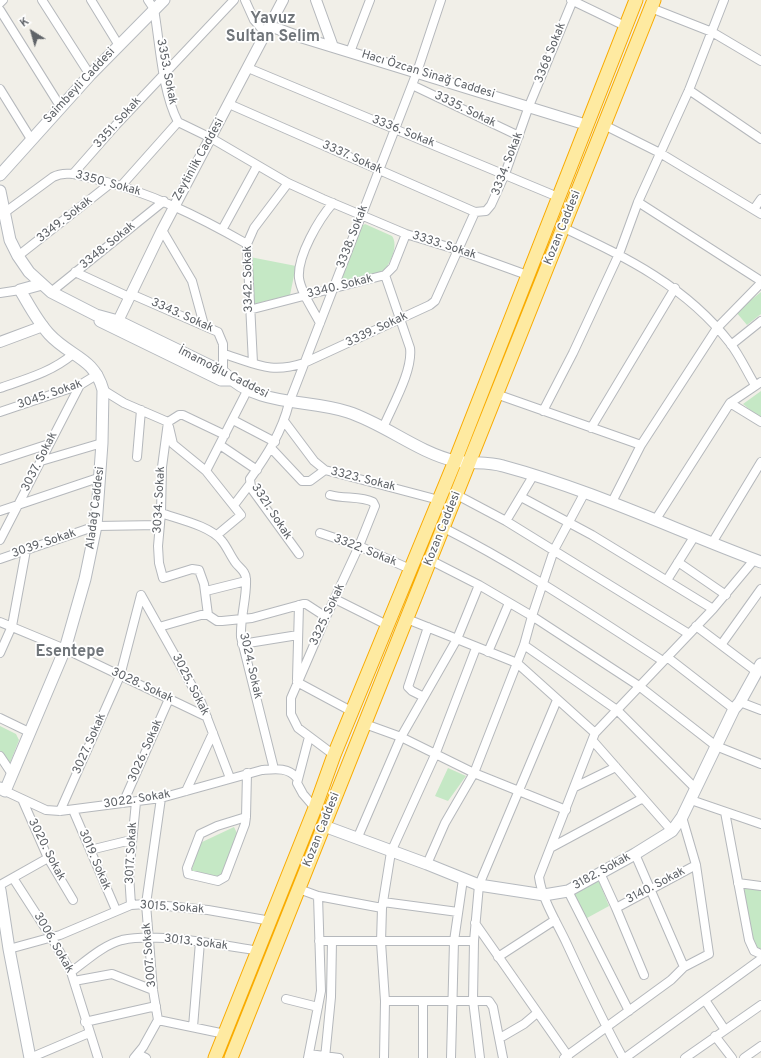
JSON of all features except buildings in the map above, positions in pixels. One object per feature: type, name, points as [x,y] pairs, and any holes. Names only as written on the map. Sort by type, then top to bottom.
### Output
[{"type":"highway","name":"Kozan Caddesi","points":[[215,1058],[271,921],[334,755],[455,461],[636,0]]},
{"type":"highway","name":"Kozan Caddesi","points":[[231,1058],[444,528],[496,394],[564,228],[652,4]]},
{"type":"main road","name":"Saimbeyli Caddesi","points":[[0,175],[60,106],[118,44],[151,5],[164,0]]},
{"type":"main road","name":"İmamoğlu Caddesi","points":[[0,194],[10,240],[18,256],[29,272],[51,292],[96,315],[118,321],[223,372],[231,380],[248,389],[270,398],[289,403],[347,412],[421,447],[455,461],[502,465],[585,492],[656,519],[694,537],[758,561]]},
{"type":"main road","points":[[42,284],[20,290],[43,326],[50,334],[73,354],[93,367],[98,374]]},
{"type":"main road","points":[[96,315],[100,322],[185,363],[221,380],[231,380]]},
{"type":"main road","name":"Aladağ Caddesi","points":[[2,790],[12,774],[65,649],[85,579],[96,526],[100,477],[103,390],[98,374]]},
{"type":"main road","name":"3182. Sokak","points":[[324,826],[480,885],[544,896],[568,891],[635,854],[672,831],[682,817],[716,746],[759,668]]},
{"type":"main road","points":[[0,890],[5,945],[30,1058]]},
{"type":"street","points":[[0,3],[3,0]]},
{"type":"street","points":[[42,0],[90,75]]},
{"type":"street","points":[[91,0],[118,44]]},
{"type":"street","name":"3351. Sokak","points":[[73,174],[164,73],[234,0]]},
{"type":"street","points":[[245,0],[254,20],[268,30]]},
{"type":"street","name":"Zeytinlik Caddesi","points":[[118,321],[174,205],[248,68],[282,0]]},
{"type":"street","points":[[316,0],[333,47]]},
{"type":"street","points":[[350,52],[370,0]]},
{"type":"street","name":"3338. Sokak","points":[[273,445],[284,421],[304,363],[417,72],[440,0]]},
{"type":"street","points":[[572,0],[625,26]]},
{"type":"street","name":"3368 Sokak","points":[[529,106],[572,0]]},
{"type":"street","points":[[543,411],[573,353],[619,254],[638,202],[688,90],[724,0]]},
{"type":"street","points":[[652,4],[712,32],[761,61]]},
{"type":"street","name":"3353. Sokak","points":[[151,5],[171,105],[178,122],[211,138],[288,183]]},
{"type":"street","points":[[0,10],[60,106]]},
{"type":"street","name":"Hacı Özcan Sinağ Caddesi","points":[[268,30],[333,47],[417,72],[586,125]]},
{"type":"street","name":"3336. Sokak","points":[[248,68],[558,197]]},
{"type":"street","name":"3335. Sokak","points":[[412,85],[519,136]]},
{"type":"street","points":[[0,89],[31,139]]},
{"type":"street","points":[[688,90],[761,139]]},
{"type":"street","name":"3337. Sokak","points":[[229,104],[475,212]]},
{"type":"street","name":"3334. Sokak","points":[[475,212],[486,210],[491,205],[505,174],[529,106]]},
{"type":"street","points":[[121,186],[178,122]]},
{"type":"street","points":[[604,125],[660,153],[758,211],[761,199]]},
{"type":"street","points":[[222,230],[258,166]]},
{"type":"street","name":"3350. Sokak","points":[[4,212],[53,177],[59,174],[73,174],[112,183],[174,205],[247,244]]},
{"type":"street","name":"3349. Sokak","points":[[18,256],[112,183]]},
{"type":"street","name":"3333. Sokak","points":[[288,183],[406,234],[458,250],[527,275]]},
{"type":"street","name":"3342. Sokak","points":[[254,363],[249,310],[247,244],[254,228],[288,183]]},
{"type":"street","name":"3348. Sokak","points":[[51,292],[164,201]]},
{"type":"street","points":[[612,502],[641,445],[718,328],[761,282],[638,202]]},
{"type":"street","points":[[320,322],[299,278],[301,266],[314,229],[333,203]]},
{"type":"street","name":"3339. Sokak","points":[[224,354],[277,369],[304,363],[399,320],[435,301],[475,212]]},
{"type":"street","points":[[564,228],[619,254],[675,288],[718,328],[758,384],[730,403],[656,519]]},
{"type":"street","points":[[162,230],[192,281],[204,325]]},
{"type":"street","name":"3340. Sokak","points":[[249,310],[385,275],[393,267],[406,234]]},
{"type":"street","name":"3343. Sokak","points":[[75,272],[218,332],[221,335],[224,354],[223,372]]},
{"type":"street","points":[[383,428],[405,376],[411,356],[410,348],[399,320],[385,275]]},
{"type":"street","points":[[591,428],[675,288]]},
{"type":"street","points":[[0,293],[20,290]]},
{"type":"street","points":[[731,345],[761,321]]},
{"type":"street","points":[[0,342],[43,326]]},
{"type":"street","points":[[0,388],[49,370],[62,363],[73,354]]},
{"type":"street","name":"3045. Sokak","points":[[0,412],[80,385],[98,374]]},
{"type":"street","name":"3037. Sokak","points":[[0,540],[80,385]]},
{"type":"street","points":[[206,471],[248,389]]},
{"type":"street","points":[[103,390],[124,403],[168,422]]},
{"type":"street","points":[[496,394],[641,445]]},
{"type":"street","points":[[730,403],[761,422]]},
{"type":"street","points":[[137,457],[141,410]]},
{"type":"street","points":[[168,422],[179,415],[183,415],[225,435]]},
{"type":"street","points":[[233,420],[273,445],[302,481],[310,481],[325,470]]},
{"type":"street","name":"3323. Sokak","points":[[284,421],[314,461],[325,470],[439,500]]},
{"type":"street","points":[[168,422],[173,444],[206,471],[241,515],[217,535]]},
{"type":"street","name":"3034. Sokak","points":[[168,422],[162,466],[158,555],[163,578],[196,569],[201,573],[206,591]]},
{"type":"street","points":[[41,461],[102,443]]},
{"type":"street","points":[[0,460],[49,444]]},
{"type":"street","points":[[220,444],[257,470]]},
{"type":"street","name":"3321. Sokak","points":[[273,445],[250,479],[250,484],[299,554]]},
{"type":"street","points":[[712,543],[761,462]]},
{"type":"street","points":[[506,521],[533,476]]},
{"type":"street","points":[[0,511],[100,477]]},
{"type":"street","points":[[234,505],[250,484]]},
{"type":"street","points":[[427,864],[445,823],[474,773],[524,645],[542,583],[554,550],[585,492]]},
{"type":"street","name":"3325. Sokak","points":[[330,495],[345,498],[368,499],[374,502],[374,510],[359,546],[291,698],[291,714],[298,728],[334,755]]},
{"type":"street","points":[[457,495],[506,521],[689,634]]},
{"type":"street","points":[[521,497],[568,522],[667,580],[713,609]]},
{"type":"street","points":[[161,513],[197,525],[217,535],[238,566],[245,572],[246,581],[206,591],[208,615]]},
{"type":"street","name":"3039. Sokak","points":[[0,559],[96,526],[160,525]]},
{"type":"street","points":[[444,528],[497,555],[665,659],[737,706],[761,710]]},
{"type":"street","name":"3322. Sokak","points":[[320,534],[359,546],[410,569]]},
{"type":"street","points":[[667,580],[694,537]]},
{"type":"street","points":[[0,652],[12,626],[26,550]]},
{"type":"street","points":[[430,560],[479,585],[532,616],[639,686],[716,746],[761,764]]},
{"type":"street","points":[[758,561],[639,686],[594,737],[539,877],[544,896],[555,920],[606,1026],[624,1058],[761,959]]},
{"type":"street","points":[[678,562],[726,595]]},
{"type":"street","name":"3024. Sokak","points":[[246,581],[241,618],[242,644],[274,769]]},
{"type":"street","points":[[357,839],[401,737],[457,639],[479,585]]},
{"type":"street","points":[[721,645],[761,589]]},
{"type":"street","name":"3025. Sokak","points":[[142,595],[196,691],[230,778]]},
{"type":"street","name":"3027. Sokak","points":[[60,811],[120,676],[142,595]]},
{"type":"street","points":[[335,599],[387,625]]},
{"type":"street","points":[[488,652],[509,603]]},
{"type":"street","points":[[159,627],[196,616],[208,615],[217,621],[260,617],[306,604],[326,617]]},
{"type":"street","points":[[299,605],[298,682],[352,711]]},
{"type":"street","points":[[407,619],[476,648],[517,663],[594,737],[616,767],[672,831]]},
{"type":"street","name":"3028. Sokak","points":[[0,622],[65,649],[207,716]]},
{"type":"street","points":[[696,626],[721,645],[759,668]]},
{"type":"street","points":[[424,697],[412,691],[408,687],[428,628]]},
{"type":"street","points":[[242,644],[298,635]]},
{"type":"street","points":[[524,645],[617,710],[696,789]]},
{"type":"street","points":[[384,1058],[385,1001],[380,942],[382,905],[391,852],[435,755],[476,648]]},
{"type":"street","name":"3026. Sokak","points":[[123,803],[169,699]]},
{"type":"street","points":[[480,1058],[473,1000],[475,923],[480,885],[557,700]]},
{"type":"street","points":[[0,718],[29,732]]},
{"type":"street","points":[[365,724],[401,737],[474,773],[566,810]]},
{"type":"street","points":[[186,791],[213,733]]},
{"type":"street","points":[[309,737],[297,778],[298,787],[315,808]]},
{"type":"street","points":[[0,756],[12,774]]},
{"type":"street","points":[[575,787],[616,767]]},
{"type":"street","name":"3022. Sokak","points":[[2,790],[46,810],[60,811],[161,798],[247,773],[274,769],[290,771],[297,778]]},
{"type":"street","points":[[246,817],[217,826],[200,834],[187,868],[188,874],[218,881],[224,879],[246,817],[247,773]]},
{"type":"street","name":"3007. Sokak","points":[[158,1020],[153,990],[146,904],[161,798]]},
{"type":"street","points":[[552,847],[643,798]]},
{"type":"street","name":"3020. Sokak","points":[[22,799],[48,858],[73,900]]},
{"type":"street","points":[[691,800],[761,824]]},
{"type":"street","name":"3017. Sokak","points":[[131,905],[129,874],[136,802]]},
{"type":"street","name":"3019. Sokak","points":[[73,810],[116,910]]},
{"type":"street","points":[[725,812],[749,940],[754,951],[761,954]]},
{"type":"street","points":[[475,923],[566,1057],[606,1026],[671,980],[684,967],[709,954],[696,865],[682,817]]},
{"type":"street","points":[[90,850],[132,840]]},
{"type":"street","points":[[635,854],[684,967]]},
{"type":"street","points":[[0,885],[48,858]]},
{"type":"street","name":"3140. Sokak","points":[[616,908],[696,865]]},
{"type":"street","points":[[600,873],[644,975]]},
{"type":"street","name":"3006. Sokak","points":[[13,878],[52,938],[71,972],[85,1022],[98,1058]]},
{"type":"street","points":[[451,1058],[454,941],[463,879]]},
{"type":"street","points":[[738,883],[761,886]]},
{"type":"street","points":[[299,889],[318,896],[382,905],[458,912]]},
{"type":"street","points":[[568,891],[629,1011]]},
{"type":"street","points":[[318,896],[321,991],[309,1056],[338,1058]]},
{"type":"street","name":"3015. Sokak","points":[[5,945],[52,938],[131,905],[146,904],[208,910],[271,921]]},
{"type":"street","points":[[498,957],[555,920]]},
{"type":"street","name":"3013. Sokak","points":[[71,972],[111,945],[122,940],[148,938],[200,942],[259,951]]},
{"type":"street","points":[[319,941],[474,941]]},
{"type":"street","points":[[326,1057],[331,998],[332,941]]},
{"type":"street","points":[[193,1027],[200,942]]},
{"type":"street","points":[[74,981],[112,974],[153,990]]},
{"type":"street","points":[[286,999],[318,1007]]},
{"type":"street","points":[[705,1000],[725,1030]]},
{"type":"street","points":[[385,1001],[489,1001],[493,1007],[503,1058]]},
{"type":"street","points":[[422,1058],[423,1001]]},
{"type":"street","points":[[684,1058],[761,1005]]},
{"type":"street","points":[[85,1022],[156,1006]]},
{"type":"street","points":[[500,1038],[519,1027],[537,1013]]},
{"type":"street","points":[[146,1058],[136,1056],[158,1020],[225,1034]]},
{"type":"street","points":[[30,1058],[89,1033]]},
{"type":"street","points":[[715,1036],[732,1058]]},
{"type":"street","points":[[744,1058],[761,1046]]},
{"type":"green space","points":[[365,224],[392,236],[395,245],[391,260],[382,272],[337,288],[362,226]]},
{"type":"green space","points":[[250,257],[296,266],[290,295],[254,304]]},
{"type":"green space","points":[[761,292],[761,314],[747,325],[736,312]]},
{"type":"green space","points":[[761,391],[761,419],[743,404]]},
{"type":"green space","points":[[0,726],[16,734],[19,740],[10,763],[0,754]]},
{"type":"green space","points":[[448,768],[466,776],[448,801],[435,796]]},
{"type":"green space","points":[[234,827],[237,833],[220,878],[191,872],[200,843]]},
{"type":"green space","points":[[598,879],[609,906],[587,918],[584,917],[573,892]]},
{"type":"green space","points":[[741,886],[761,889],[761,948],[758,949],[751,940]]},
{"type":"district","name":"Yavuz Sultan Selim","points":[[273,29]]},
{"type":"district","name":"Esentepe","points":[[70,653]]}]
